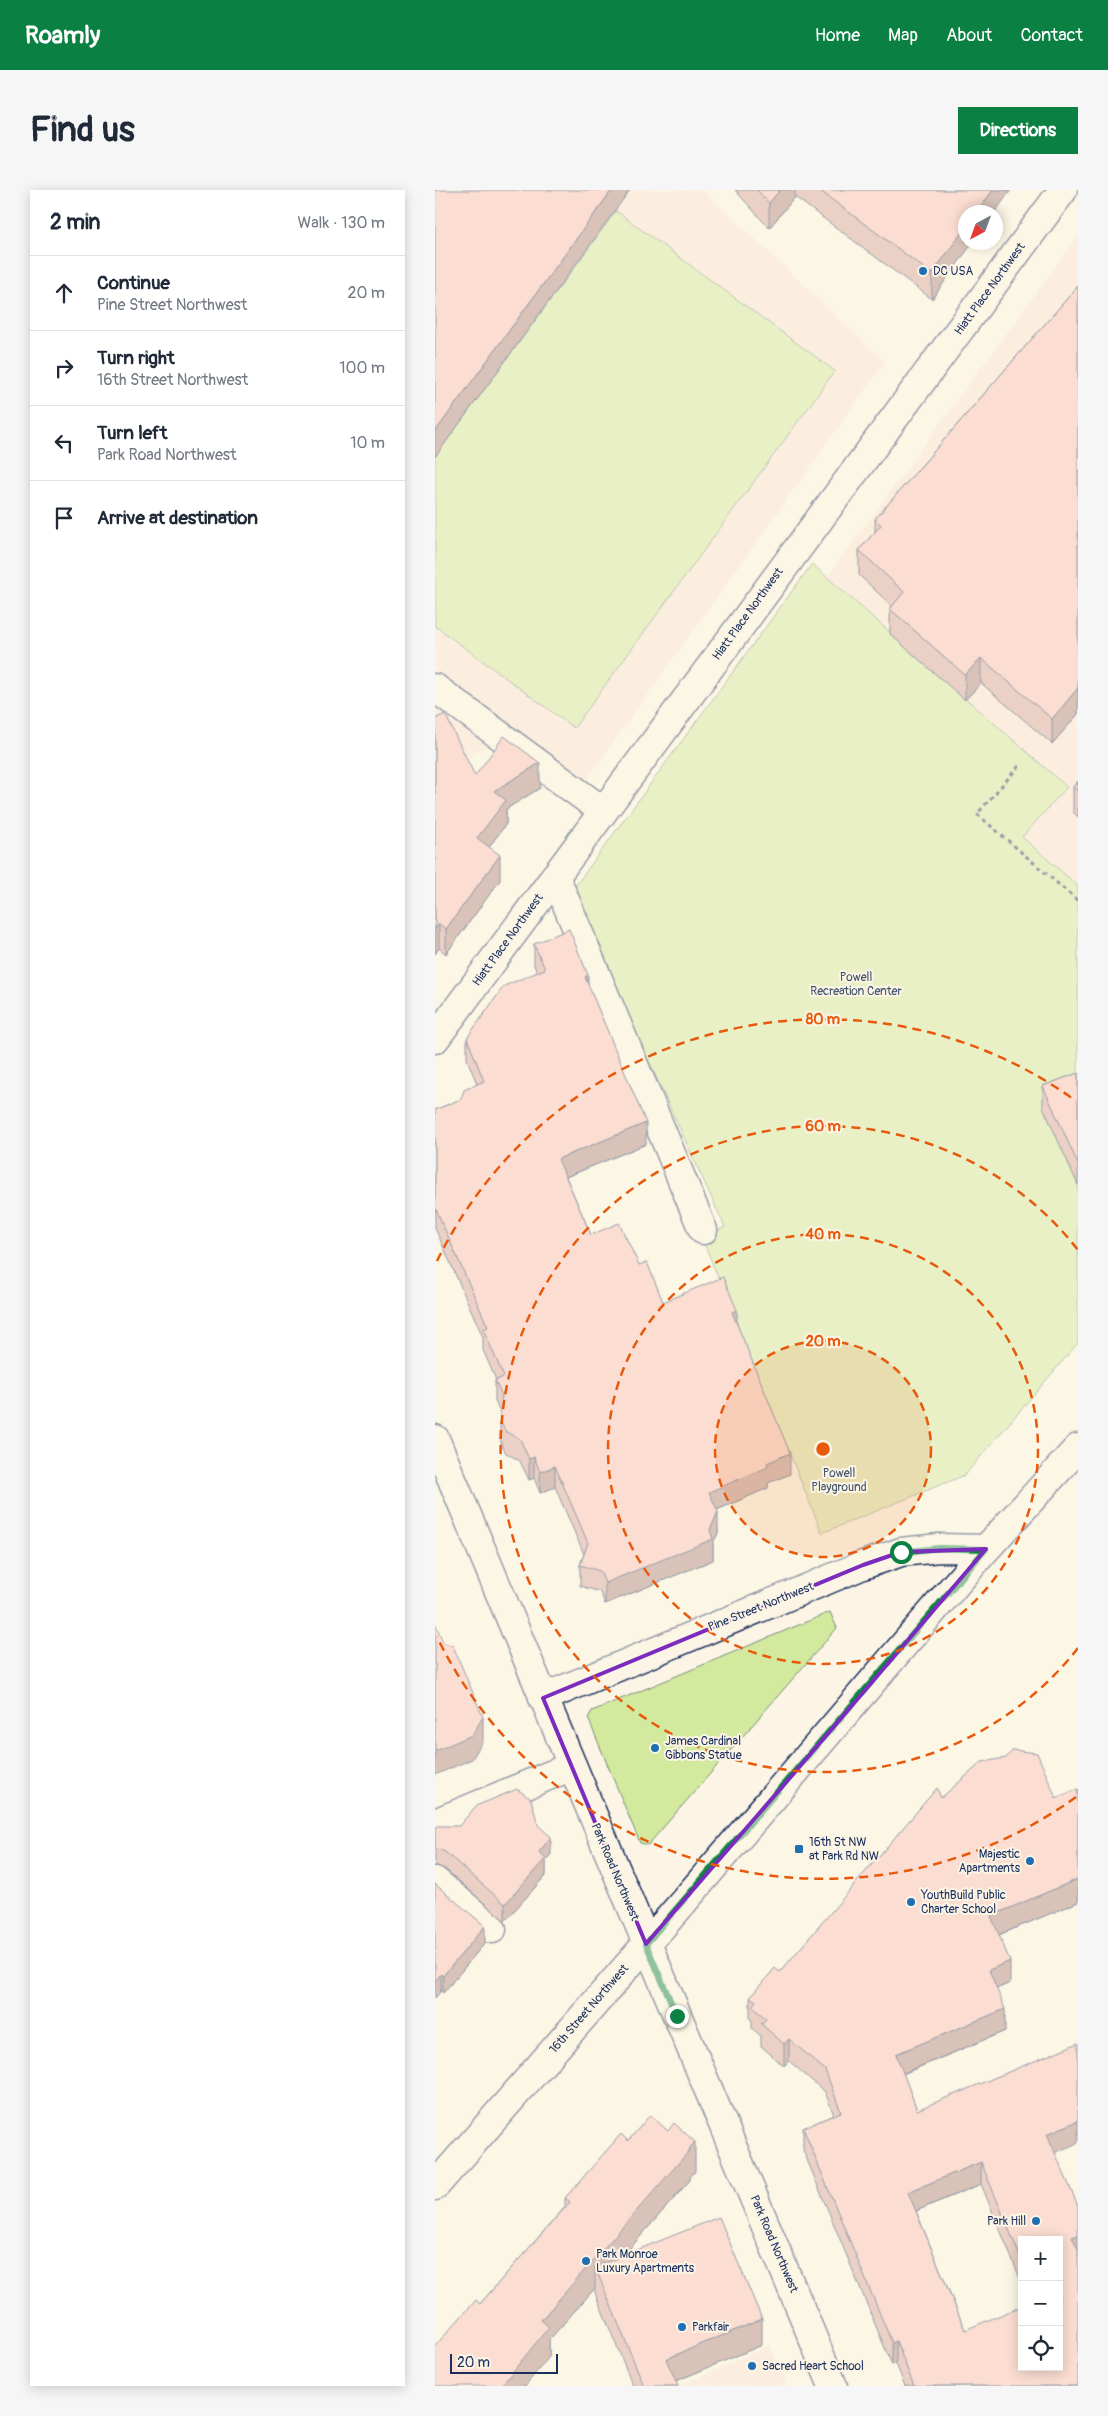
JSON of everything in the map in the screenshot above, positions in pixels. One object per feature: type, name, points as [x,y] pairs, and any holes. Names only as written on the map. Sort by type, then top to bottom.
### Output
[{"type":"main road","name":"Hiatt Place Northwest","points":[[435,1039],[1063,190]]},
{"type":"main road","points":[[435,688],[603,811]]},
{"type":"main road","points":[[555,876],[703,1230]]},
{"type":"main road","name":"Park Road Northwest","points":[[435,1439],[833,2386]]},
{"type":"main road","name":"16th Street Northwest","points":[[435,2186],[986,1549],[1078,1448]]},
{"type":"main road","name":"Pine Street Northwest","points":[[543,1698],[863,1565],[901,1552],[939,1548],[986,1549]]},
{"type":"main road","points":[[435,1823],[572,1766]]},
{"type":"main road","points":[[435,1881],[492,1929]]},
{"type":"path","points":[[1019,766],[977,814],[1078,900]]},
{"type":"highlighted area","points":[[986,1549],[795,1772],[646,1944],[543,1698],[863,1565],[901,1552]]},
{"type":"shaded area","points":[[628,190],[703,190],[885,362],[583,785],[510,731],[435,779],[435,442]]},
{"type":"shaded area","points":[[1078,236],[1078,886],[1022,837],[1067,787],[827,577]]},
{"type":"shaded area","name":"Sacred Heart School","points":[[770,2345],[787,2386],[679,2386]]},
{"type":"green space","points":[[616,211],[835,371],[574,728],[435,626],[435,457]]},
{"type":"green space","name":"Powell Recreation Center","points":[[812,564],[1067,787],[1022,837],[1078,886],[1078,1343],[965,1475],[822,1533],[702,1238],[725,1227],[571,892]]},
{"type":"green space","points":[[830,1612],[837,1628],[648,1845],[640,1843],[588,1718],[592,1711]]},
{"type":"building","points":[[435,190],[612,190],[435,432]]},
{"type":"building","points":[[757,190],[780,190],[769,203]]},
{"type":"building","points":[[819,190],[993,190],[982,205],[958,205],[958,238],[932,274]]},
{"type":"building","points":[[1078,286],[1078,688],[1052,719],[981,658],[965,675],[890,609],[904,592],[859,550],[881,525],[875,519]]},
{"type":"building","points":[[445,714],[475,776],[504,736],[540,763],[494,791],[506,800],[477,838],[500,855],[446,929],[439,924],[435,929],[435,719]]},
{"type":"building","points":[[1078,781],[1078,791],[1073,787]]},
{"type":"building","points":[[569,929],[588,975],[585,977],[646,1123],[558,1159],[591,1235],[619,1223],[639,1265],[647,1262],[663,1302],[723,1277],[737,1310],[732,1312],[790,1453],[767,1463],[768,1467],[709,1492],[718,1512],[710,1530],[713,1539],[605,1583],[600,1571],[580,1565],[588,1543],[555,1466],[540,1472],[534,1457],[529,1459],[520,1439],[506,1432],[502,1425],[500,1417],[502,1396],[495,1380],[504,1377],[483,1329],[488,1327],[435,1207],[435,1110],[461,1099],[464,1090],[484,1081],[467,1038],[504,986],[545,969],[534,944]]},
{"type":"building","points":[[1078,1073],[1078,1164],[1043,1086]]},
{"type":"building","points":[[435,1623],[443,1642],[453,1646],[483,1717],[472,1735],[435,1751]]},
{"type":"building","points":[[1013,1750],[1037,1753],[1056,1798],[1078,1789],[1078,1879],[991,1916],[1010,1961],[989,1970],[1005,2009],[896,2054],[917,2110],[1078,2043],[1078,2121],[1047,2134],[1078,2206],[1078,2235],[1072,2237],[1078,2249],[1078,2386],[914,2386],[896,2341],[892,2343],[803,2128],[841,2112],[825,2070],[789,2039],[784,2044],[761,2024],[766,2019],[752,2006],[756,2001],[750,1997],[775,1968],[780,1972],[937,1788],[941,1798],[982,1762],[1006,1758]],"holes":[[[981,2162],[1018,2251],[1018,2236],[1063,2236],[1063,2371],[1018,2371],[1018,2308],[965,2330],[908,2192]]]},
{"type":"building","points":[[517,1789],[531,1799],[538,1825],[551,1837],[539,1852],[546,1858],[505,1904],[445,1852],[435,1849],[435,1829],[438,1826],[459,1826],[476,1806]]},
{"type":"building","points":[[435,1884],[485,1926],[443,1976],[441,1974],[435,1981]]},
{"type":"building","name":"Park Monroe Luxury Apartments","points":[[650,2115],[668,2131],[674,2123],[695,2142],[690,2150],[541,2320],[549,2327],[501,2386],[435,2386],[435,2346],[476,2300],[480,2304],[570,2202],[565,2198],[621,2134],[628,2141]]},
{"type":"building","name":"Parkfair","points":[[719,2217],[762,2319],[666,2359],[678,2386],[644,2386],[595,2267]]},
{"type":"place","name":"DC USA","points":[[923,271]]},
{"type":"place","name":"James Cardinal Gibbons Statue","points":[[655,1748]]},
{"type":"place","name":"16th St NW at Park Rd NW","points":[[799,1849]]},
{"type":"place","name":"Majestic Apartments","points":[[1030,1861]]},
{"type":"place","name":"YouthBuild Public Charter School","points":[[911,1902]]},
{"type":"place","name":"Park Hill","points":[[1036,2221]]},
{"type":"place","name":"Park Monroe Luxury Apartments","points":[[586,2261]]},
{"type":"place","name":"Parkfair","points":[[682,2327]]},
{"type":"place","name":"Sacred Heart School","points":[[752,2366]]},
{"type":"route","points":[[677,2016],[646,1944],[986,1549],[939,1548],[901,1552]]},
{"type":"park label","name":"Powell Playground","points":[[839,1480]]}]
